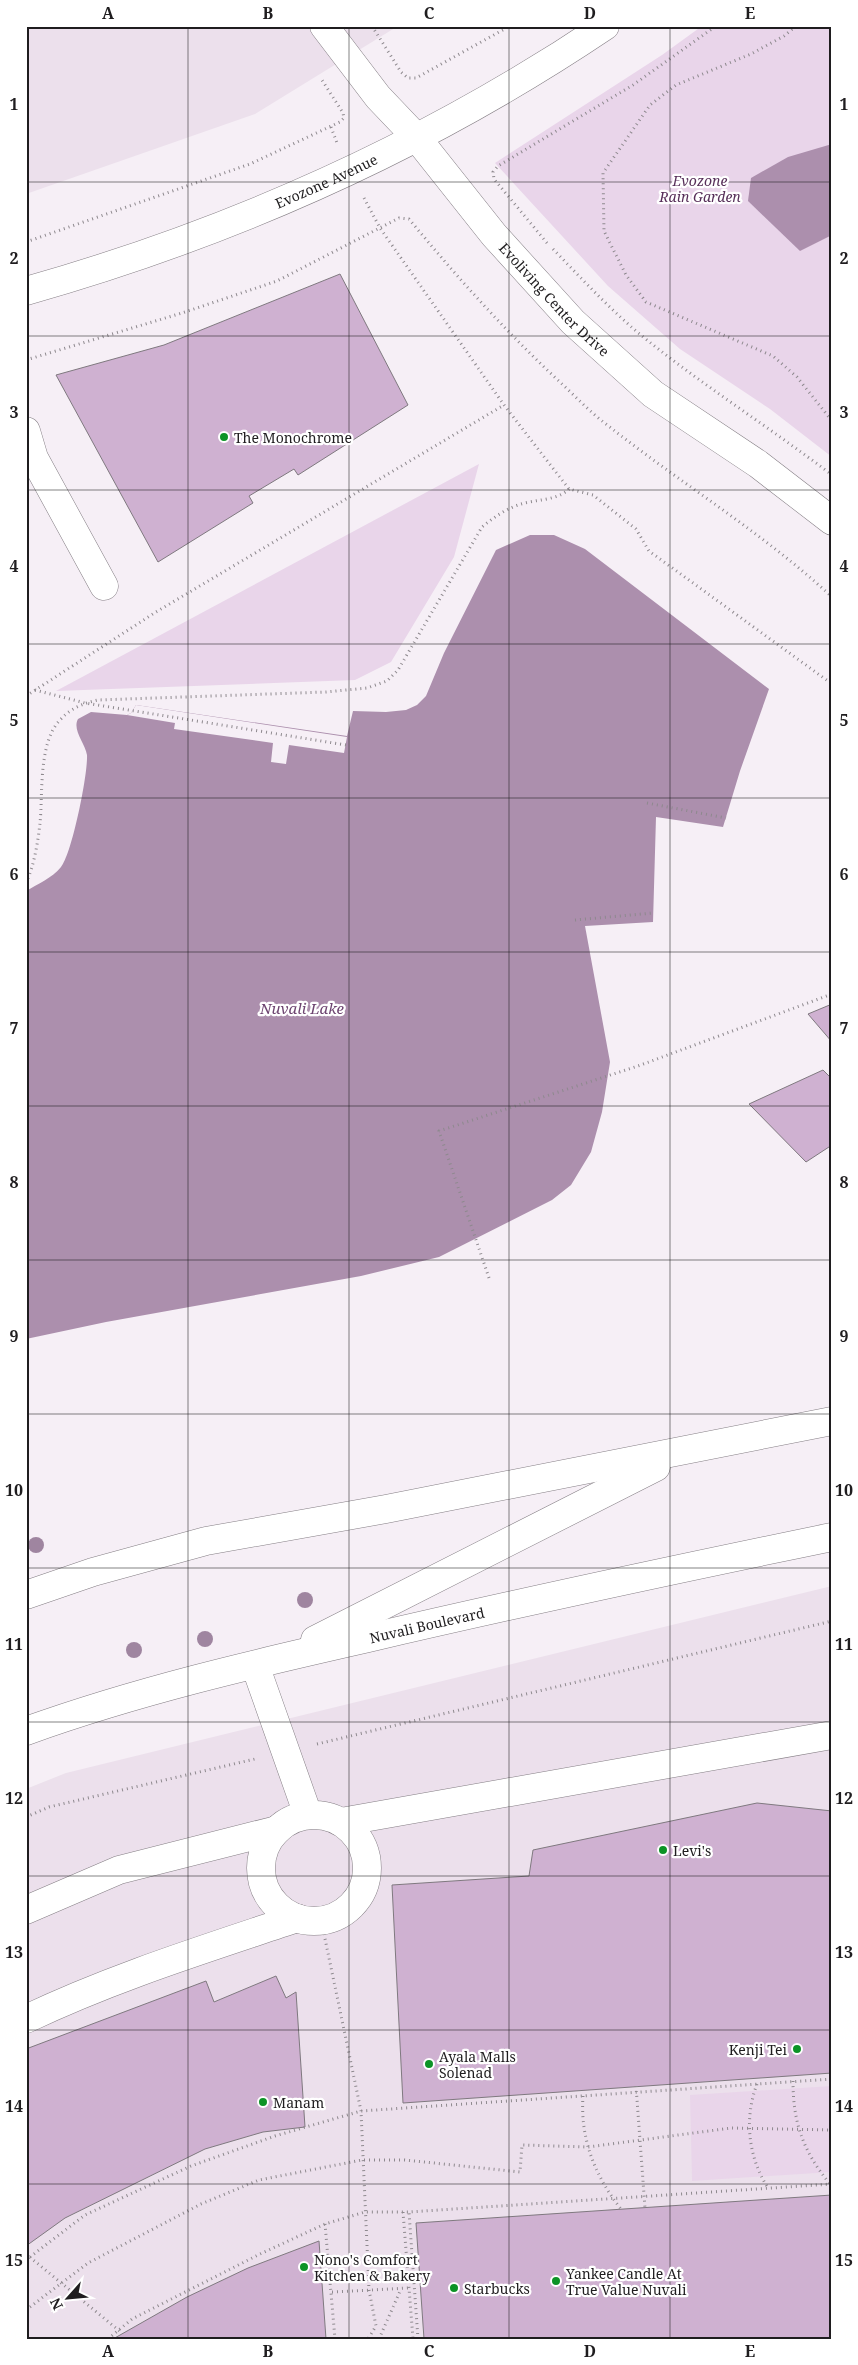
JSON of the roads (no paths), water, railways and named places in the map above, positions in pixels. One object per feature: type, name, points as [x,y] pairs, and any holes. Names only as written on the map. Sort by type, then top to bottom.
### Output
[{"type":"main road","name":"Evoliving Center Drive","points":[[324,26],[378,97],[417,138],[494,235],[573,322],[653,394],[758,464],[832,521]]},
{"type":"main road","name":"Evozone Avenue","points":[[26,291],[97,271],[218,227],[349,171],[417,138],[493,95],[605,26]]},
{"type":"main road","points":[[26,431],[34,458],[104,586]]},
{"type":"main road","points":[[26,1595],[93,1572],[206,1541],[386,1509],[832,1421]]},
{"type":"main road","points":[[308,1815],[286,1752],[266,1662],[686,1451]]},
{"type":"main road","name":"Nuvali Boulevard","points":[[26,1731],[84,1710],[266,1662],[535,1599],[832,1537]]},
{"type":"main road","points":[[341,1822],[832,1735]]},
{"type":"main road","points":[[26,1910],[119,1870],[277,1830],[292,1820],[308,1815],[326,1816],[341,1822],[354,1833],[363,1846],[367,1862],[366,1879],[361,1894],[351,1907],[337,1916],[309,1920],[148,1967],[74,1996],[26,2019]]},
{"type":"main road","points":[[277,1830],[267,1844],[262,1861],[263,1879],[269,1896],[281,1909],[309,1920]]},
{"type":"water","points":[[832,144],[832,235],[800,251],[748,201],[751,178],[788,157]]},
{"type":"water","name":"Nuvali Lake","points":[[530,535],[554,535],[585,549],[769,689],[740,771],[723,827],[656,817],[653,922],[585,926],[610,1062],[602,1112],[591,1152],[571,1185],[552,1200],[439,1257],[361,1276],[106,1322],[26,1339],[26,891],[45,881],[61,867],[70,847],[79,813],[87,765],[86,750],[77,728],[78,719],[91,712],[127,715],[131,713],[136,705],[347,736],[353,711],[386,712],[406,710],[417,705],[426,696],[444,653],[496,550]]},
{"type":"place","name":"The Monochrome","points":[[224,437]]},
{"type":"place","name":"Levi's","points":[[663,1850]]},
{"type":"place","name":"Kenji Tei","points":[[797,2049]]},
{"type":"place","name":"Ayala Malls Solenad","points":[[429,2064]]},
{"type":"place","name":"Manam","points":[[263,2102]]},
{"type":"place","name":"Nono's Comfort Kitchen & Bakery","points":[[304,2267]]},
{"type":"place","name":"Yankee Candle At True Value Nuvali","points":[[556,2281]]},
{"type":"place","name":"Starbucks","points":[[454,2288]]},
{"type":"park label","name":"Evozone Rain Garden","points":[[700,188]]}]
